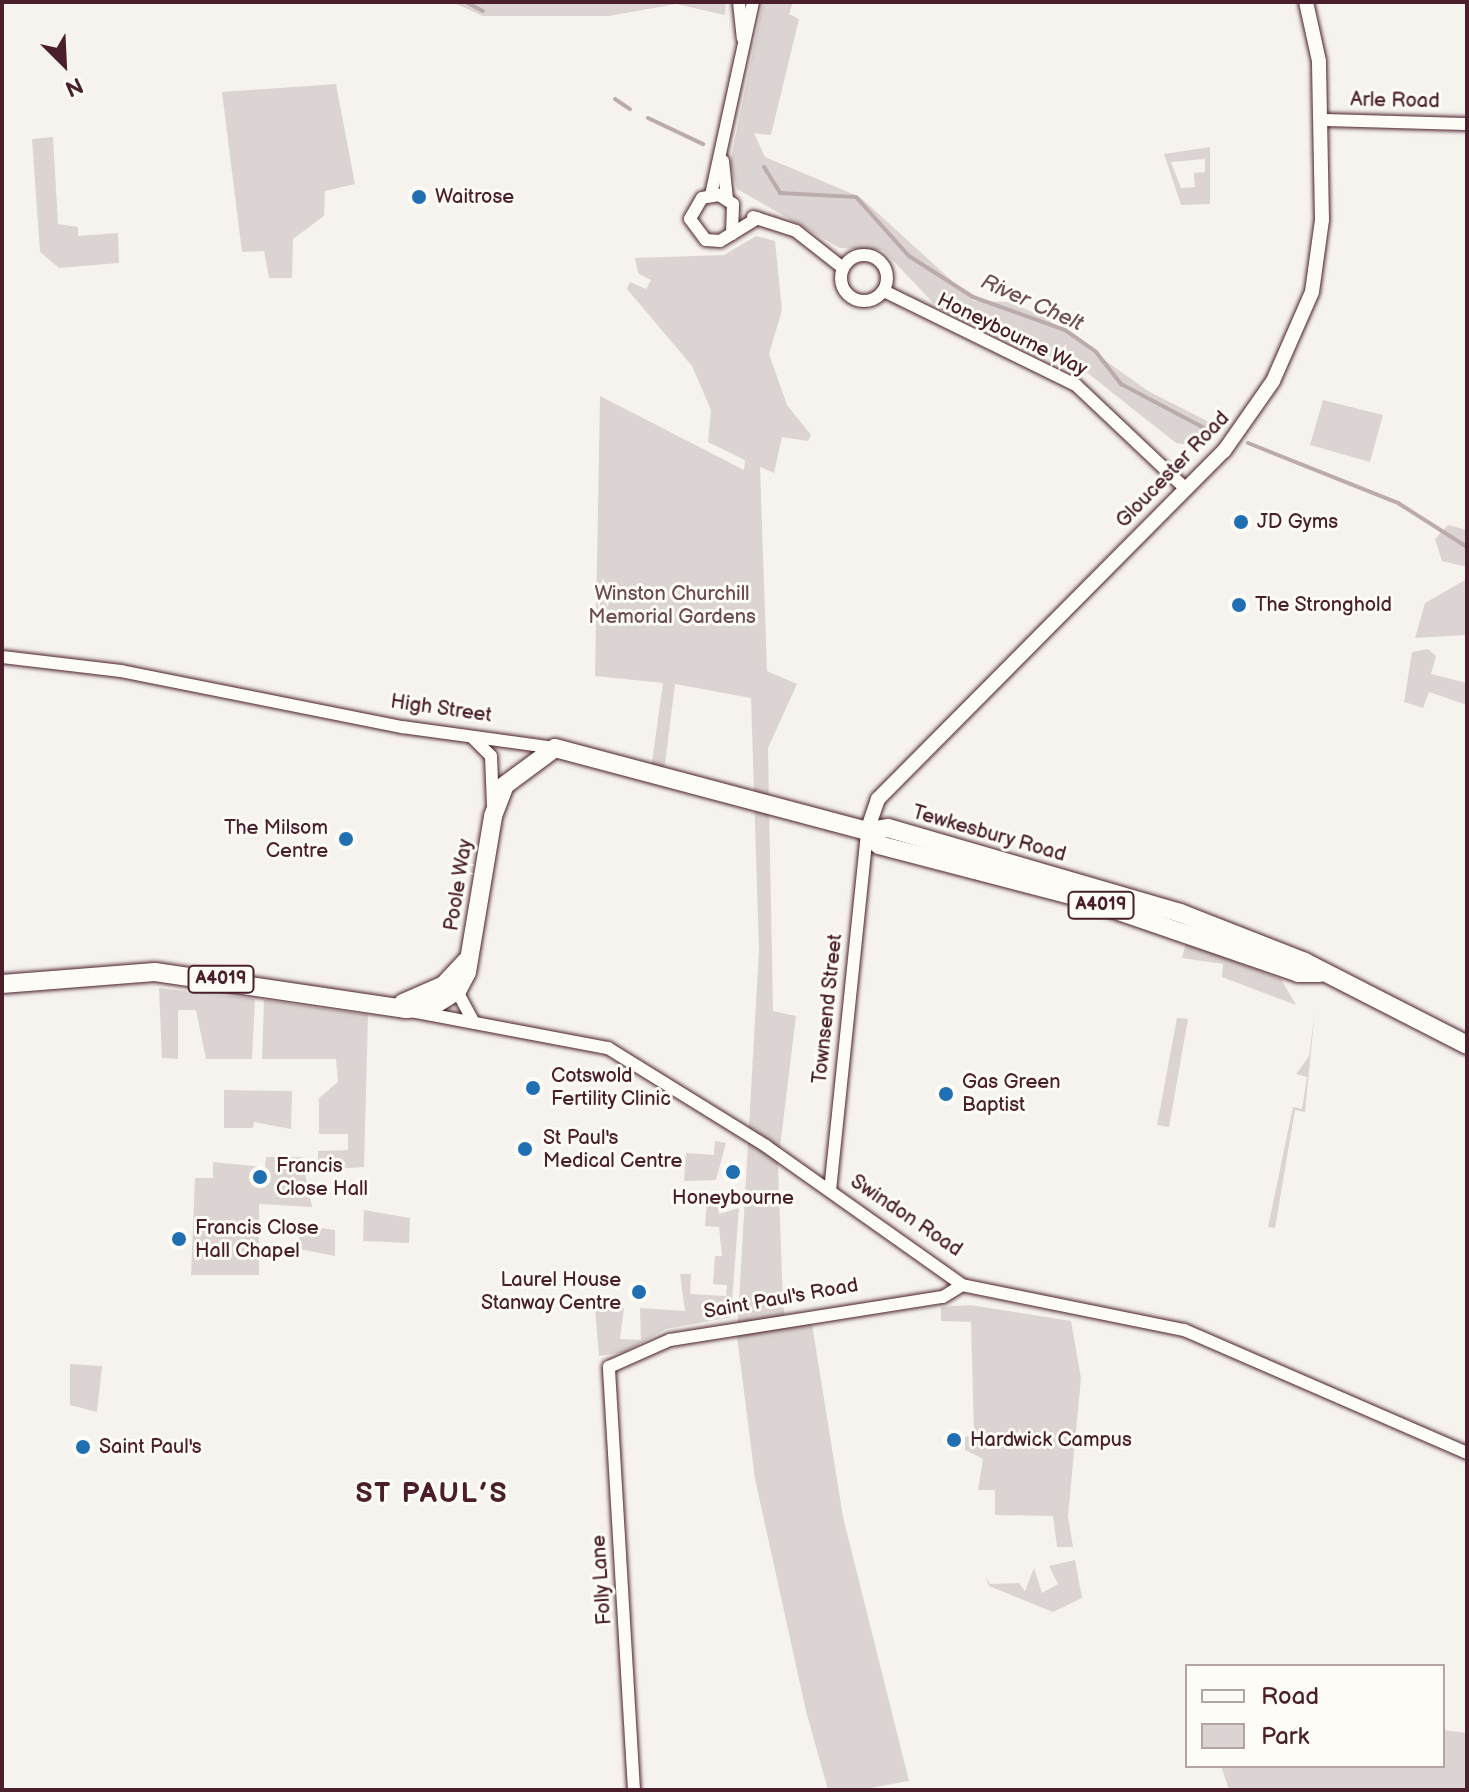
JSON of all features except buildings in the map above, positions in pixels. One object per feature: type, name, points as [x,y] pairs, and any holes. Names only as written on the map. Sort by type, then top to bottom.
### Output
[{"type":"highway","name":"High Street","points":[[555,748],[867,831]]},
{"type":"highway","name":"Poole Way","points":[[448,994],[467,960],[493,816],[505,785],[555,748]]},
{"type":"highway","name":"Tewkesbury Road","points":[[867,831],[879,845],[1075,896],[1298,973],[1320,973],[1467,1045]]},
{"type":"highway","name":"Swindon Road","points":[[2,984],[155,972],[399,1008]]},
{"type":"highway","name":"A4019","points":[[399,1008],[448,994]]},
{"type":"main road","name":"Gloucester Road","points":[[867,831],[878,799],[1186,489],[1259,404],[1305,312],[1319,259],[1323,120],[1306,2]]},
{"type":"street","points":[[739,2],[743,38]]},
{"type":"street","points":[[753,2],[711,195],[694,207],[693,228],[714,241],[758,218]]},
{"type":"street","name":"Arle Road","points":[[1323,120],[1467,124]]},
{"type":"street","points":[[722,150],[727,198],[737,216],[732,234]]},
{"type":"street","points":[[711,195],[727,198]]},
{"type":"street","points":[[737,216],[758,218],[796,231],[843,268],[850,297],[867,302],[884,291],[887,274],[878,259],[860,255],[843,268]]},
{"type":"street","name":"Honeybourne Way","points":[[884,291],[1076,385],[1186,489]]},
{"type":"street","name":"High Street","points":[[2,657],[121,671],[473,738],[555,748]]},
{"type":"street","name":"Poole Way","points":[[473,738],[491,756],[493,816]]},
{"type":"street","name":"Townsend Street","points":[[830,1191],[867,831]]},
{"type":"street","points":[[448,994],[456,1023]]},
{"type":"street","points":[[448,994],[474,1023]]},
{"type":"street","name":"Swindon Road","points":[[399,1008],[456,1023],[474,1023],[631,1059],[830,1191],[962,1285],[1184,1330],[1467,1453]]},
{"type":"street","name":"Saint Paul's Road","points":[[609,1367],[670,1340],[943,1297],[962,1285]]},
{"type":"street","name":"Folly Lane","points":[[609,1367],[634,1790]]},
{"type":"green space","points":[[452,2],[726,2],[725,15],[676,4],[609,16],[483,16]]},
{"type":"green space","points":[[763,2],[793,2],[789,14],[799,19],[771,135],[754,133],[765,157],[860,197],[974,301],[1008,302],[1044,317],[1148,391],[1215,425],[1215,436],[1199,446],[1176,443],[1085,371],[939,309],[883,250],[840,248],[737,189],[730,163]]},
{"type":"green space","points":[[336,84],[355,184],[325,191],[324,216],[293,239],[292,278],[269,278],[264,251],[242,252],[222,92]]},
{"type":"green space","points":[[53,137],[58,224],[78,227],[78,236],[118,233],[119,263],[59,268],[40,252],[32,139]]},
{"type":"green space","points":[[1210,147],[1210,204],[1181,205],[1164,154]],"holes":[[[1205,159],[1205,172],[1194,173],[1195,187],[1181,188],[1171,162]]]},
{"type":"green space","name":"Winston Churchill Memorial Gardens","points":[[756,236],[775,241],[782,310],[769,354],[787,405],[811,435],[808,441],[782,437],[774,473],[760,467],[767,671],[797,684],[768,748],[773,1011],[796,1016],[778,1164],[783,1304],[785,1317],[812,1324],[843,1517],[909,1781],[859,1790],[828,1790],[806,1711],[755,1479],[737,1336],[759,950],[751,698],[675,684],[664,772],[651,769],[663,683],[595,676],[600,396],[744,470],[745,460],[708,442],[711,410],[692,366],[627,289],[630,282],[646,289],[651,280],[638,273],[635,258],[724,255]]},
{"type":"green space","points":[[1323,400],[1383,415],[1370,462],[1310,445]]},
{"type":"green space","points":[[1448,525],[1467,530],[1467,567],[1442,561],[1435,539]]},
{"type":"green space","points":[[1467,579],[1467,635],[1415,638],[1425,603]]},
{"type":"green space","points":[[1428,649],[1436,656],[1431,674],[1467,683],[1467,705],[1429,692],[1423,708],[1404,702],[1412,652]]},
{"type":"green space","points":[[1186,943],[1281,979],[1296,1005],[1222,977],[1223,964],[1182,958]]},
{"type":"green space","points":[[159,988],[255,999],[252,1059],[206,1059],[196,1010],[178,1010],[178,1059],[162,1058]]},
{"type":"green space","points":[[264,1000],[368,1015],[364,1167],[318,1170],[318,1151],[348,1150],[348,1134],[319,1134],[319,1098],[338,1082],[336,1059],[262,1059]]},
{"type":"green space","points":[[1315,1011],[1305,1112],[1295,1110],[1275,1228],[1268,1227],[1293,1107],[1302,1109],[1307,1077],[1296,1074],[1309,1056]]},
{"type":"green space","points":[[1177,1018],[1188,1019],[1169,1127],[1157,1125]]},
{"type":"green space","points":[[224,1090],[292,1091],[291,1129],[254,1122],[253,1128],[224,1128]]},
{"type":"green space","points":[[715,1141],[726,1143],[716,1180],[684,1181],[686,1153],[714,1155]]},
{"type":"green space","points":[[266,1157],[302,1157],[312,1207],[259,1204],[259,1275],[191,1275],[195,1178],[213,1178],[213,1162],[265,1167]]},
{"type":"green space","points":[[716,1199],[719,1214],[739,1208],[731,1317],[666,1329],[624,1352],[599,1356],[595,1308],[624,1308],[620,1339],[641,1340],[640,1308],[685,1311],[680,1274],[691,1274],[690,1294],[726,1296],[727,1285],[713,1284],[715,1256],[722,1256],[719,1227],[705,1226],[707,1202]]},
{"type":"green space","points":[[364,1210],[410,1218],[409,1243],[363,1241]]},
{"type":"green space","points":[[300,1225],[335,1230],[335,1256],[299,1249]]},
{"type":"green space","points":[[970,1305],[1071,1321],[1081,1378],[1068,1516],[1073,1547],[1057,1547],[1053,1516],[995,1515],[995,1490],[978,1490],[983,1459],[965,1450],[965,1437],[974,1434],[971,1322],[941,1321],[941,1307]]},
{"type":"green space","points":[[70,1364],[102,1366],[97,1412],[70,1405]]},
{"type":"green space","points":[[1075,1560],[1082,1598],[1053,1612],[989,1586],[985,1575],[990,1584],[1019,1583],[1025,1591],[1034,1568],[1042,1593],[1058,1584],[1049,1566]]},
{"type":"green space","points":[[1445,1730],[1467,1733],[1467,1790],[1229,1790],[1222,1768],[1445,1768]]},
{"type":"waterway","name":"River Chelt","points":[[466,2],[483,11]]},
{"type":"waterway","name":"River Chelt","points":[[615,99],[630,109]]},
{"type":"waterway","name":"River Chelt","points":[[648,118],[703,144]]},
{"type":"waterway","name":"River Chelt","points":[[764,167],[780,193],[856,197],[909,256],[973,297],[1065,330],[1096,352],[1121,384],[1216,434]]},
{"type":"waterway","name":"River Chelt","points":[[1248,443],[1398,503],[1467,547]]},
{"type":"place","name":"Waitrose","points":[[419,197]]},
{"type":"place","name":"JD Gyms","points":[[1241,522]]},
{"type":"place","name":"The Stronghold","points":[[1239,605]]},
{"type":"place","name":"The Milsom Centre","points":[[346,839]]},
{"type":"place","name":"Cotswold Fertility Clinic","points":[[533,1088]]},
{"type":"place","name":"Gas Green Baptist","points":[[946,1094]]},
{"type":"place","name":"St Paul's Medical Centre","points":[[525,1149]]},
{"type":"place","name":"Honeybourne","points":[[733,1172]]},
{"type":"place","name":"Francis Close Hall","points":[[260,1177]]},
{"type":"place","name":"Francis Close Hall Chapel","points":[[179,1239]]},
{"type":"place","name":"Laurel House Stanway Centre","points":[[639,1292]]},
{"type":"place","name":"Hardwick Campus","points":[[954,1440]]},
{"type":"place","name":"Saint Paul's","points":[[83,1447]]},
{"type":"district","name":"ST PAUL’S","points":[[432,1494]]}]
